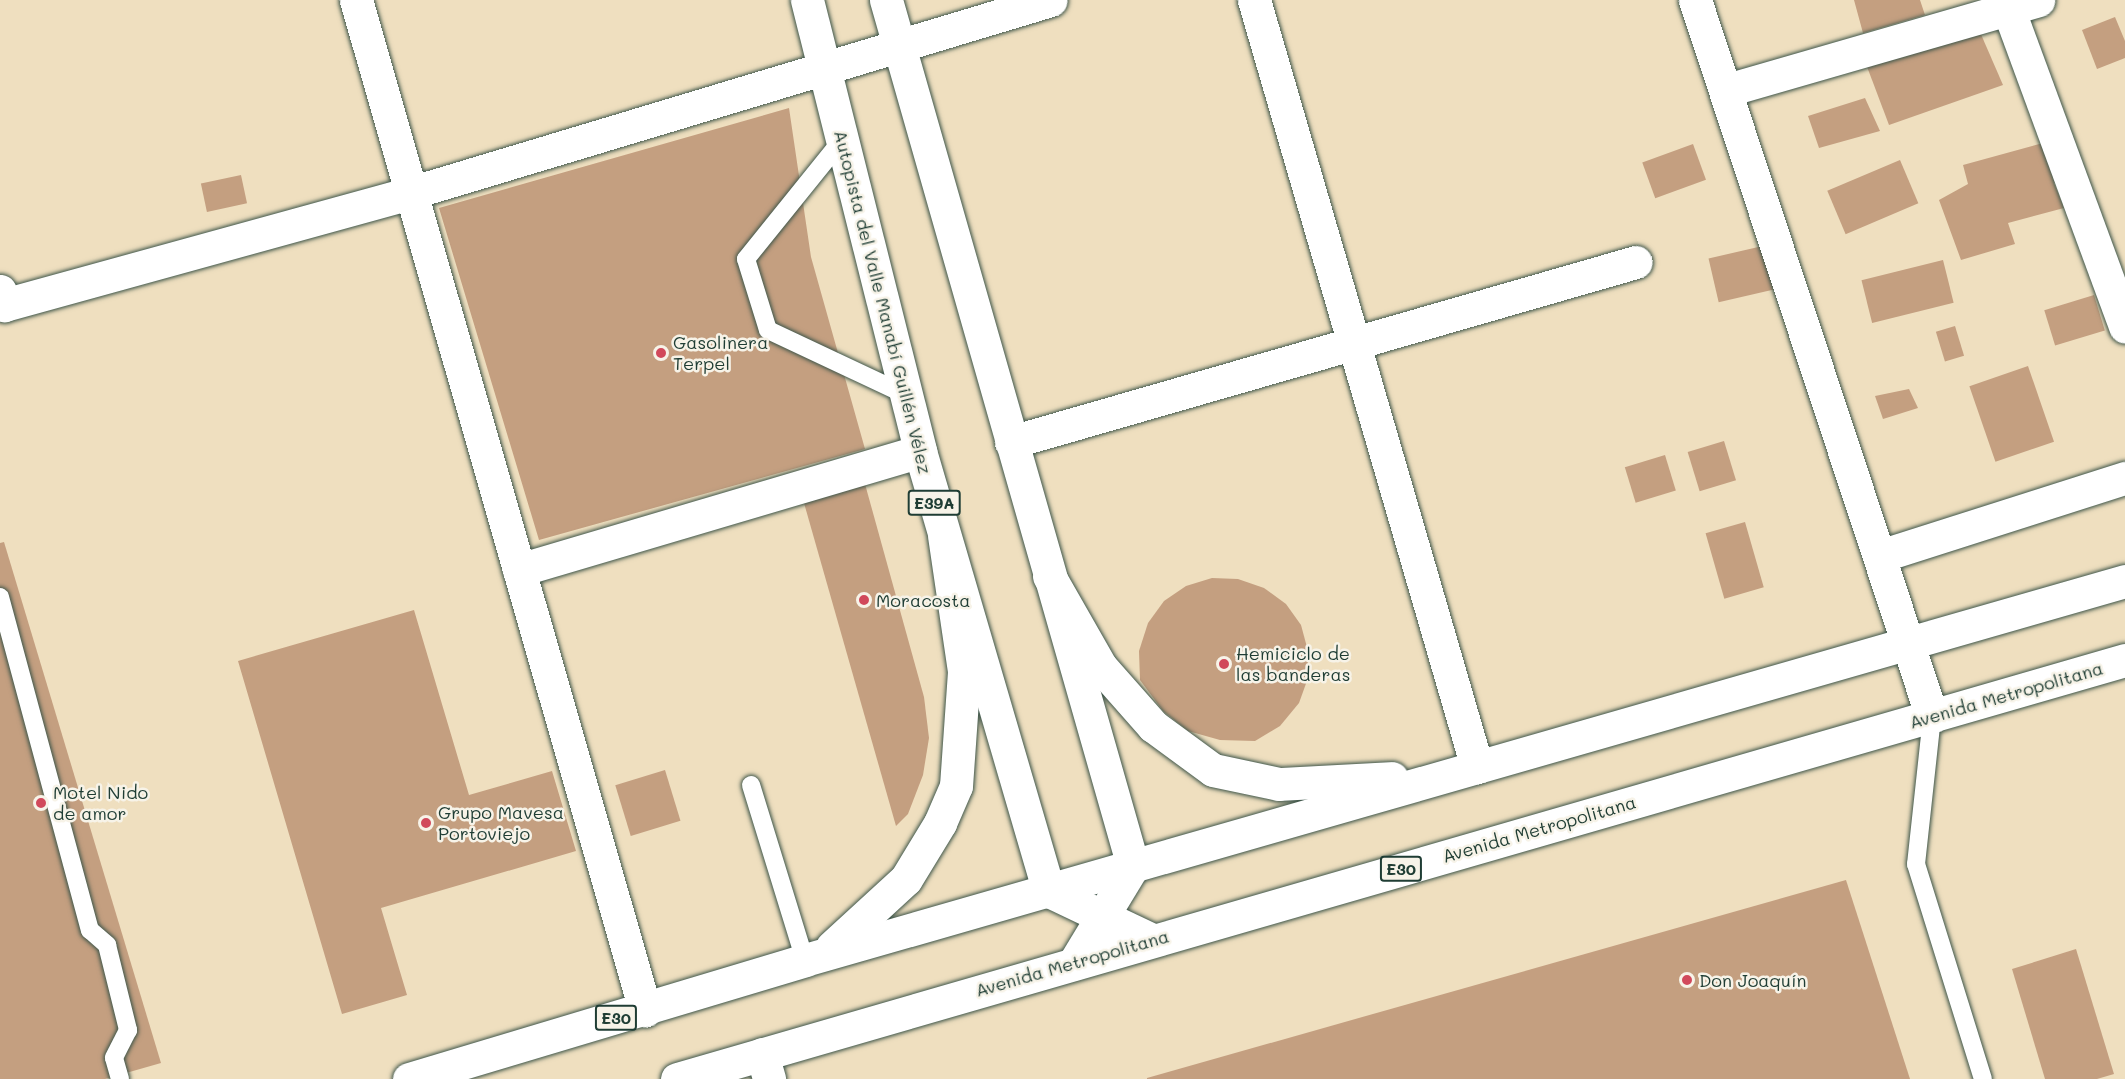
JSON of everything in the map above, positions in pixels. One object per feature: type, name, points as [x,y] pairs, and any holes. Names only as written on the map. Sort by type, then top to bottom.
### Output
[{"type":"main road","points":[[356,0],[645,1010]]},
{"type":"main road","name":"Autopista del Valle Manabí Guillén Vélez","points":[[807,0],[904,394],[1049,891]]},
{"type":"main road","points":[[0,291],[4,305],[828,81],[862,56],[891,21],[1051,0]]},
{"type":"main road","points":[[1049,576],[1101,667],[1154,726],[1213,770],[1279,784],[1377,780],[1477,767],[1254,0]]},
{"type":"main road","points":[[1695,0],[1727,90],[1932,717]]},
{"type":"main road","points":[[1727,90],[2006,4],[2038,0]]},
{"type":"main road","points":[[2006,4],[2125,327]]},
{"type":"main road","points":[[891,21],[1132,866],[1074,963]]},
{"type":"main road","points":[[816,33],[908,78]]},
{"type":"main road","points":[[1011,442],[1353,341],[1636,261]]},
{"type":"main road","points":[[519,570],[920,451]]},
{"type":"main road","points":[[1880,556],[2125,478]]},
{"type":"main road","points":[[813,958],[875,911],[906,879],[940,823],[956,786],[964,671],[944,536]]},
{"type":"main road","name":"E30","points":[[409,1079],[813,958],[2125,581]]},
{"type":"main road","name":"Avenida Metropolitana","points":[[677,1079],[766,1066],[1074,963],[2125,660]]},
{"type":"main road","points":[[1049,891],[1152,940]]},
{"type":"lane","points":[[842,140],[746,259],[768,330],[904,394]]},
{"type":"lane","points":[[0,597],[90,930],[106,945],[128,1030],[114,1058],[120,1079]]},
{"type":"lane","points":[[1932,717],[1916,864],[1983,1079]]},
{"type":"lane","points":[[751,785],[813,958]]},
{"type":"building","points":[[1854,0],[1920,0],[1925,15],[1863,33]]},
{"type":"building","points":[[2115,17],[2125,41],[2125,58],[2097,69],[2082,30]]},
{"type":"building","points":[[1980,32],[2003,85],[1889,125],[1866,64]]},
{"type":"building","points":[[1865,98],[1880,131],[1819,148],[1808,116]]},
{"type":"building","name":"Gasolinera Terpel","points":[[789,108],[811,257],[865,449],[539,540],[439,208]]},
{"type":"building","points":[[2054,140],[2066,181],[2054,183],[2064,208],[2008,223],[2015,244],[1961,260],[1939,200],[1968,184],[1963,165]]},
{"type":"building","points":[[1693,144],[1706,180],[1655,198],[1642,162]]},
{"type":"building","points":[[1900,160],[1918,203],[1846,234],[1827,191]]},
{"type":"building","points":[[241,175],[247,203],[207,212],[201,184]]},
{"type":"building","points":[[1767,245],[1777,289],[1719,302],[1709,258]]},
{"type":"building","points":[[1943,260],[1954,303],[1872,323],[1861,280]]},
{"type":"building","points":[[2094,295],[2105,330],[2055,346],[2044,310]]},
{"type":"building","points":[[1955,326],[1964,356],[1945,361],[1936,332]]},
{"type":"building","points":[[2028,366],[2054,442],[1995,462],[1969,386]]},
{"type":"building","points":[[1909,389],[1918,408],[1883,419],[1875,396]]},
{"type":"building","points":[[1724,441],[1736,480],[1700,491],[1688,452]]},
{"type":"building","points":[[1665,455],[1676,490],[1636,503],[1625,467]]},
{"type":"building","name":"Moracosta","points":[[865,484],[924,697],[929,738],[923,775],[908,814],[896,826],[804,503]]},
{"type":"building","points":[[1745,522],[1764,587],[1724,599],[1706,533]]},
{"type":"building","name":"Motel Nido de amor","points":[[4,542],[161,1063],[105,1079],[0,1079],[0,543]]},
{"type":"building","name":"Hemiciclo de las banderas","points":[[1212,578],[1238,579],[1264,588],[1286,604],[1301,625],[1308,651],[1308,678],[1299,703],[1280,726],[1255,741],[1220,740],[1188,731],[1163,711],[1140,680],[1139,651],[1148,623],[1164,601],[1186,586]]},
{"type":"building","name":"Grupo Mavesa Portoviejo","points":[[414,610],[469,795],[552,771],[576,851],[381,908],[407,995],[342,1014],[238,661]]},
{"type":"building","points":[[665,770],[680,821],[631,836],[615,785]]},
{"type":"building","name":"Don Joaquín","points":[[1846,880],[1910,1079],[1147,1079],[1147,1078]]},
{"type":"building","points":[[2076,949],[2114,1074],[2097,1079],[2045,1079],[2012,969]]},
{"type":"place","name":"Gasolinera Terpel","points":[[661,353]]},
{"type":"place","name":"Moracosta","points":[[864,600]]},
{"type":"place","name":"Hemiciclo de las banderas","points":[[1224,664]]},
{"type":"place","name":"Motel Nido de amor","points":[[41,803]]},
{"type":"place","name":"Grupo Mavesa Portoviejo","points":[[426,823]]},
{"type":"place","name":"Don Joaquín","points":[[1687,980]]}]
